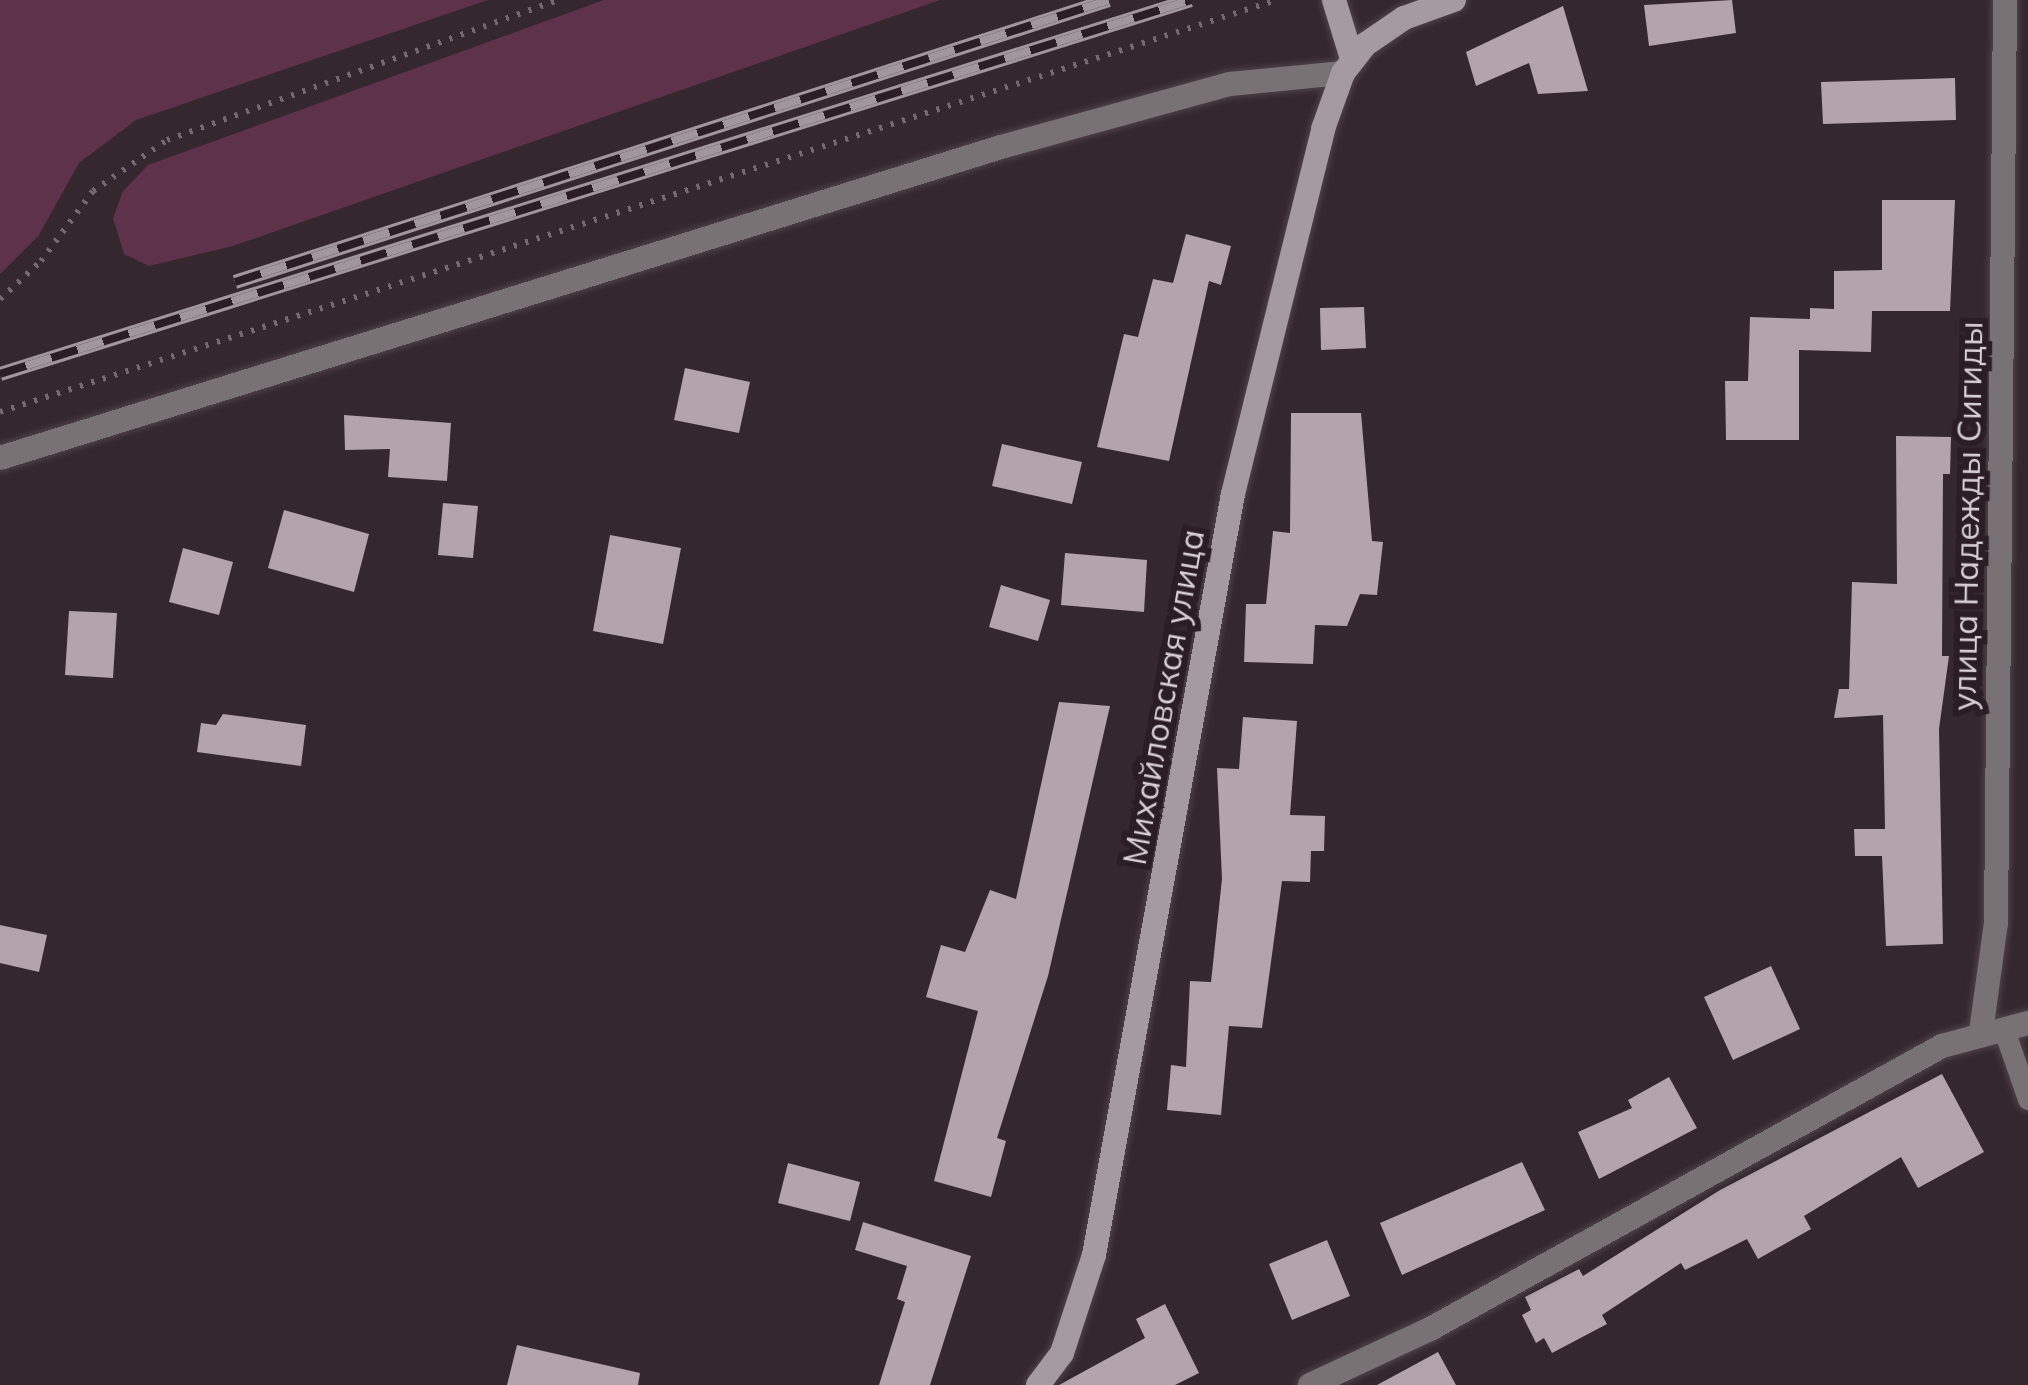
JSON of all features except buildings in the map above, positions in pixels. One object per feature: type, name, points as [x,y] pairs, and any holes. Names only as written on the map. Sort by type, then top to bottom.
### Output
[{"type":"street","points":[[1334,0],[1347,66]]},
{"type":"street","points":[[0,458],[1021,141],[1230,84],[1347,66],[1384,29],[1454,0]]},
{"type":"street","name":"улица Надежды Сигиды","points":[[2004,1028],[1996,923],[2005,0]]},
{"type":"street","name":"Михайловская улица","points":[[1038,1385],[1062,1352],[1094,1255],[1233,494],[1347,66]]},
{"type":"street","points":[[1310,1385],[1432,1328],[1942,1046],[2004,1028]]},
{"type":"street","name":"Михайловская улица","points":[[1062,1352],[1064,1385]]},
{"type":"lane","points":[[2004,1028],[2028,1099]]},
{"type":"path","points":[[0,299],[41,261],[93,191],[167,140],[558,0]]},
{"type":"path","points":[[0,412],[1276,0]]},
{"type":"shaded area","points":[[0,0],[488,0],[136,120],[79,163],[39,235],[0,274]]},
{"type":"shaded area","points":[[604,0],[940,0],[233,246],[149,266],[124,254],[113,218],[123,191],[148,165]]},
{"type":"railway","points":[[235,282],[1109,0]]},
{"type":"railway","points":[[0,374],[1191,0]]}]
